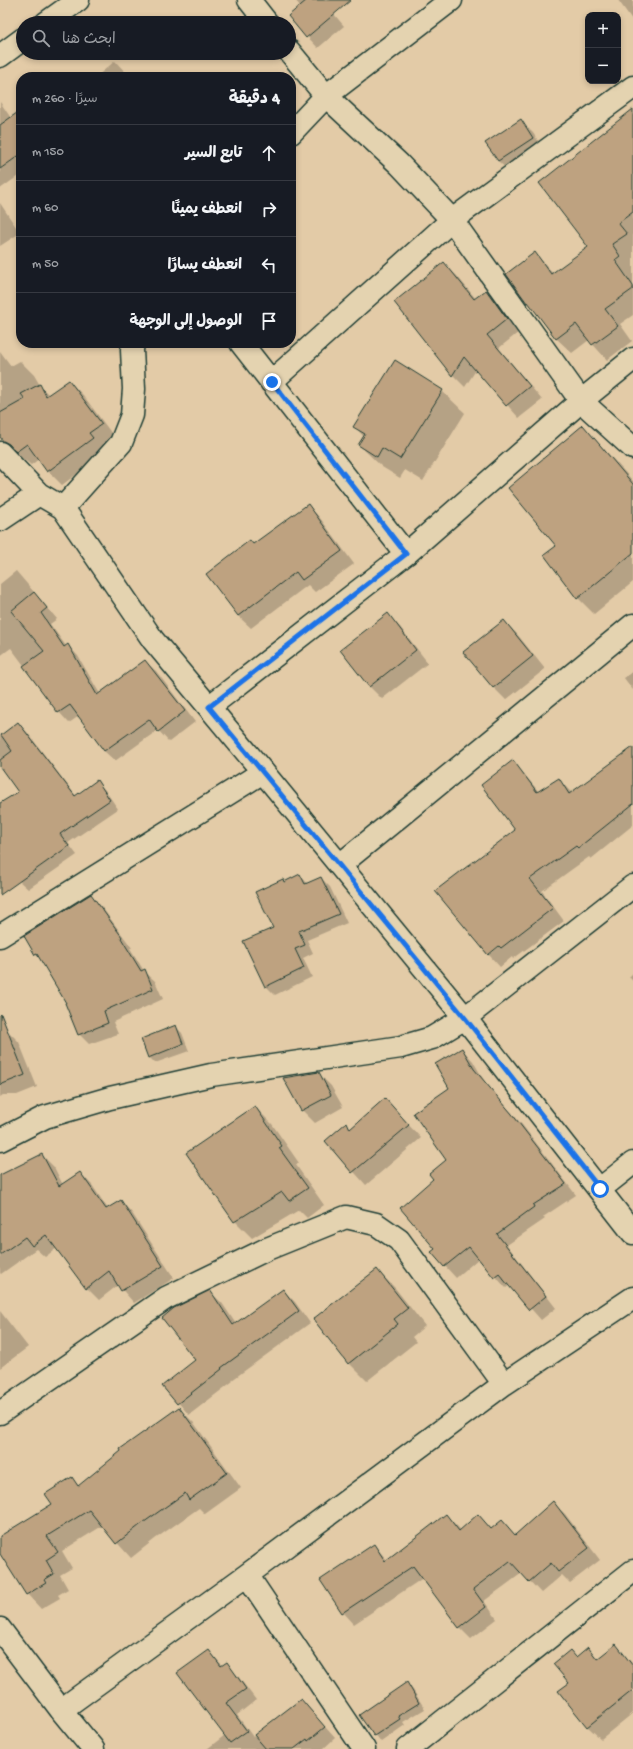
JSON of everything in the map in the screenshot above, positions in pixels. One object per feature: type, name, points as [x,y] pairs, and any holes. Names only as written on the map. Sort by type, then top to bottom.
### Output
[{"type":"street","points":[[56,16],[78,0]]},
{"type":"street","points":[[249,0],[262,16]]},
{"type":"street","points":[[296,128],[326,96],[451,0]]},
{"type":"street","points":[[0,56],[16,44]]},
{"type":"street","points":[[296,59],[326,96],[399,164],[452,220],[581,401],[633,448]]},
{"type":"street","points":[[272,382],[452,220],[633,87]]},
{"type":"street","points":[[63,508],[121,443],[132,416],[134,389],[132,348]]},
{"type":"street","points":[[245,348],[406,554]]},
{"type":"street","points":[[209,707],[406,554],[581,401],[633,359]]},
{"type":"street","points":[[0,454],[39,494],[63,508],[153,640],[465,1018],[633,1233]]},
{"type":"street","points":[[0,520],[39,494]]},
{"type":"street","points":[[340,865],[633,625]]},
{"type":"street","points":[[0,936],[263,772]]},
{"type":"street","points":[[0,1140],[45,1117],[110,1098],[211,1074],[401,1046],[432,1038],[465,1018],[633,886]]},
{"type":"street","points":[[600,1189],[633,1163]]},
{"type":"street","points":[[0,1413],[166,1298],[267,1249],[346,1217],[376,1224],[399,1240],[504,1384]]},
{"type":"street","points":[[61,1710],[247,1575],[504,1384],[633,1298]]},
{"type":"street","points":[[408,1749],[633,1571]]},
{"type":"street","points":[[247,1575],[364,1749]]},
{"type":"street","points":[[0,1630],[93,1749]]},
{"type":"building","points":[[307,0],[351,0],[306,38],[296,26],[296,16],[288,16]]},
{"type":"building","points":[[633,109],[633,212],[618,223],[627,234],[612,244],[620,256],[615,260],[633,286],[633,289],[605,309],[618,326],[592,345],[576,324],[556,339],[506,274],[535,252],[551,274],[588,247],[539,183]]},
{"type":"building","points":[[16,114],[16,158],[0,169],[0,125]]},
{"type":"building","points":[[521,119],[533,138],[498,161],[485,143]]},
{"type":"building","points":[[444,262],[474,299],[486,290],[507,319],[487,335],[530,386],[506,406],[464,357],[452,376],[394,302]]},
{"type":"building","points":[[395,360],[443,390],[400,459],[382,448],[377,457],[358,445],[365,434],[353,427]]},
{"type":"building","points":[[69,380],[102,424],[89,433],[93,438],[47,472],[27,444],[16,452],[9,444],[3,441],[0,437],[0,413],[25,399],[21,394],[40,384],[46,396]]},
{"type":"building","points":[[583,425],[633,484],[633,553],[577,599],[544,555],[556,546],[508,488]]},
{"type":"building","points":[[308,504],[342,551],[302,580],[296,572],[238,616],[206,574],[250,540],[253,544]]},
{"type":"building","points":[[34,592],[47,608],[41,613],[64,647],[68,644],[97,695],[145,660],[185,711],[158,732],[149,719],[104,751],[70,705],[58,713],[23,666],[44,651],[11,611]]},
{"type":"building","points":[[388,613],[416,650],[369,687],[340,650]]},
{"type":"building","points":[[504,620],[533,656],[493,688],[463,652]]},
{"type":"building","points":[[18,722],[75,796],[97,780],[110,800],[60,834],[69,846],[0,895],[0,803],[18,792],[0,767],[0,760],[12,751],[1,735]]},
{"type":"building","points":[[633,747],[633,804],[578,848],[576,846],[530,879],[553,908],[501,948],[499,946],[488,955],[435,891],[515,830],[481,785],[513,760],[537,792],[559,778],[569,794]]},
{"type":"building","points":[[300,874],[305,884],[321,877],[339,914],[299,931],[305,945],[295,949],[304,968],[265,987],[243,941],[273,928],[255,892],[283,879],[284,882]]},
{"type":"building","points":[[91,894],[122,937],[121,938],[141,971],[145,969],[153,989],[104,1011],[108,1023],[78,1035],[66,1003],[37,954],[35,955],[24,936]]},
{"type":"building","points":[[1,1014],[25,1075],[0,1085],[0,1015]]},
{"type":"building","points":[[176,1025],[183,1044],[148,1058],[141,1039]]},
{"type":"building","points":[[462,1048],[474,1069],[512,1114],[566,1184],[533,1205],[534,1207],[497,1234],[546,1296],[529,1310],[499,1274],[494,1278],[469,1247],[444,1267],[431,1252],[435,1249],[400,1208],[433,1179],[429,1174],[446,1160],[413,1113],[449,1088],[435,1064]]},
{"type":"building","points":[[319,1072],[331,1095],[301,1111],[283,1078]]},
{"type":"building","points":[[385,1098],[409,1125],[352,1173],[325,1141],[347,1122],[350,1129]]},
{"type":"building","points":[[255,1106],[282,1146],[279,1148],[308,1188],[289,1201],[282,1192],[234,1222],[186,1153]]},
{"type":"building","points":[[42,1154],[59,1186],[80,1172],[106,1209],[121,1200],[163,1266],[121,1291],[109,1271],[86,1289],[46,1235],[32,1246],[25,1237],[0,1255],[0,1175]]},
{"type":"building","points":[[377,1269],[408,1308],[394,1319],[398,1324],[348,1364],[313,1319]]},
{"type":"building","points":[[283,1289],[299,1311],[221,1368],[222,1369],[177,1404],[162,1386],[195,1360],[162,1318],[174,1308],[210,1290],[233,1325]]},
{"type":"building","points":[[179,1407],[227,1473],[189,1500],[185,1493],[116,1544],[89,1510],[47,1536],[58,1552],[46,1560],[54,1574],[44,1580],[46,1583],[26,1595],[0,1554],[0,1536],[52,1504],[45,1494],[72,1477],[78,1486],[121,1451],[120,1449]]},
{"type":"building","points":[[553,1501],[589,1548],[558,1572],[551,1563],[529,1582],[510,1561],[473,1589],[486,1607],[459,1628],[413,1566],[342,1613],[320,1580],[374,1544],[385,1561],[446,1514],[459,1531],[478,1514],[491,1529],[502,1520],[515,1535]]},
{"type":"building","points":[[616,1644],[633,1666],[633,1690],[587,1727],[558,1691],[569,1683],[553,1664],[570,1650],[576,1657],[588,1647],[597,1659]]},
{"type":"building","points":[[209,1650],[221,1666],[227,1662],[246,1689],[226,1703],[247,1731],[230,1743],[177,1673]]},
{"type":"building","points":[[407,1682],[419,1703],[398,1716],[400,1719],[374,1736],[359,1715]]},
{"type":"building","points":[[301,1699],[325,1727],[308,1741],[307,1739],[294,1749],[266,1749],[254,1735]]},
{"type":"route","points":[[272,382],[406,554],[209,707],[465,1018],[600,1189]]}]
